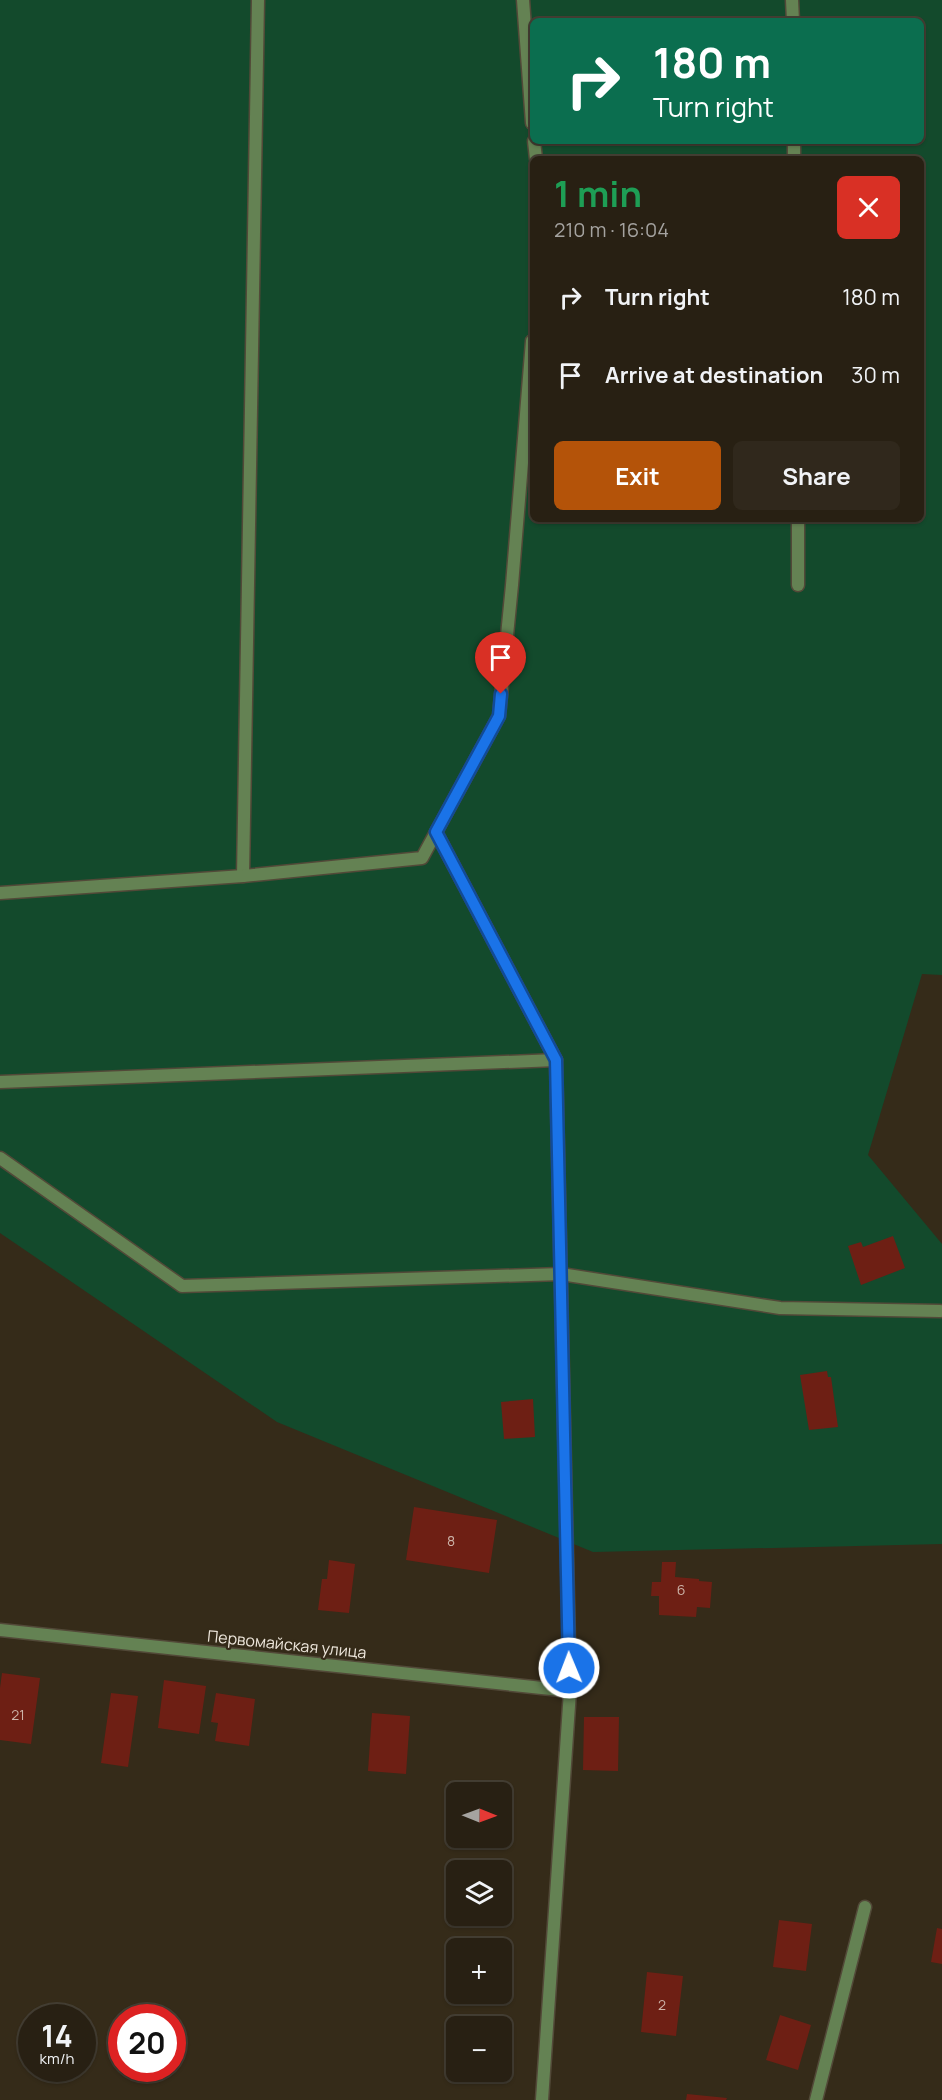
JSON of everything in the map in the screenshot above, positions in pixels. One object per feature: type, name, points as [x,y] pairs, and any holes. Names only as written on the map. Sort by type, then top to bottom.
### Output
[{"type":"street","points":[[243,876],[258,0]]},
{"type":"street","points":[[523,0],[530,96]]},
{"type":"street","points":[[792,0],[793,18]]},
{"type":"street","points":[[0,893],[243,876],[422,858],[499,716],[530,365]]},
{"type":"street","points":[[798,522],[798,585]]},
{"type":"street","points":[[436,832],[556,1060],[570,1691],[542,2100]]},
{"type":"street","points":[[0,1082],[556,1060]]},
{"type":"street","points":[[0,1158],[182,1286],[561,1274],[780,1308],[940,1311]]},
{"type":"street","name":"Первомайская улица","points":[[0,1630],[570,1691]]},
{"type":"street","points":[[816,2100],[865,1907]]},
{"type":"green space","points":[[0,0],[942,0],[942,975],[922,974],[868,1155],[942,1244],[942,1544],[593,1552],[277,1422],[0,1233]]},
{"type":"building","points":[[893,1236],[905,1268],[861,1285],[848,1246],[861,1242],[863,1247]]},
{"type":"building","points":[[827,1371],[828,1377],[831,1377],[838,1427],[809,1430],[800,1375]]},
{"type":"building","points":[[533,1399],[535,1437],[504,1439],[501,1402]]},
{"type":"building","points":[[414,1507],[497,1520],[489,1573],[406,1560]]},
{"type":"building","points":[[329,1560],[355,1564],[349,1613],[318,1610],[322,1579],[327,1579]]},
{"type":"building","points":[[662,1562],[676,1562],[675,1577],[712,1582],[710,1608],[697,1607],[696,1617],[659,1615],[659,1596],[651,1596],[652,1582],[661,1582]]},
{"type":"building","points":[[2,1673],[40,1678],[31,1744],[0,1740]]},
{"type":"building","points":[[164,1680],[206,1686],[199,1734],[158,1728]]},
{"type":"building","points":[[111,1693],[138,1696],[128,1767],[101,1763]]},
{"type":"building","points":[[216,1693],[255,1699],[249,1746],[215,1741],[218,1723],[211,1722]]},
{"type":"building","points":[[372,1713],[410,1716],[406,1774],[368,1771]]},
{"type":"building","points":[[584,1717],[619,1717],[618,1771],[583,1770]]},
{"type":"building","points":[[779,1920],[812,1924],[806,1971],[773,1967]]},
{"type":"building","points":[[937,1928],[942,1929],[942,1964],[931,1962]]},
{"type":"building","points":[[647,1972],[683,1976],[676,2036],[641,2032]]},
{"type":"building","points":[[780,2015],[811,2025],[798,2070],[766,2060]]},
{"type":"building","points":[[687,2094],[727,2098],[726,2100],[686,2100]]},
{"type":"route","points":[[501,694],[499,716],[436,832],[556,1060],[569,1668]]}]
